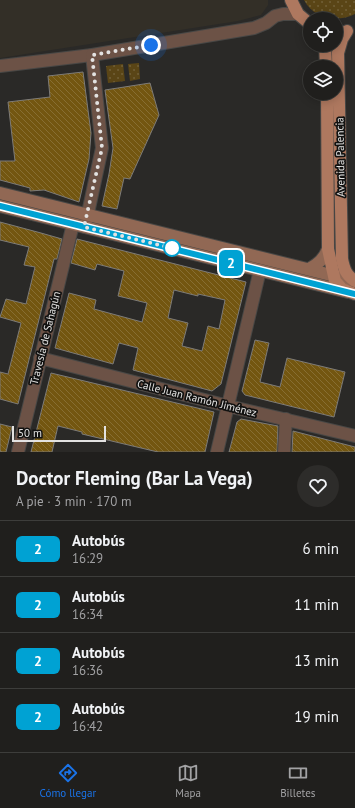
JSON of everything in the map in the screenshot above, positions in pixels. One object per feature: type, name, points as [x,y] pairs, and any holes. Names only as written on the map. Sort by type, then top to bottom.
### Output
[{"type":"main road","points":[[291,0],[298,14],[303,18]]},
{"type":"main road","name":"Avenida Palencia","points":[[346,30],[338,53],[342,259],[344,269],[348,276],[355,281]]},
{"type":"main road","name":"Avenida Palencia","points":[[327,100],[328,249],[334,276],[338,286],[351,293]]},
{"type":"main road","points":[[0,193],[355,281]]},
{"type":"main road","points":[[0,206],[351,293]]},
{"type":"main road","points":[[309,269],[317,265],[323,259],[328,249]]},
{"type":"street","points":[[0,66],[92,55],[254,28],[266,23],[275,16],[283,14],[298,14]]},
{"type":"street","name":"Travesía de Sahagún","points":[[18,452],[40,358],[79,225],[88,214],[102,148],[92,55]]},
{"type":"street","points":[[217,452],[260,270]]},
{"type":"street","name":"Calle Juan Ramón Jiménez","points":[[40,358],[228,406],[355,436]]},
{"type":"street","points":[[284,452],[286,420]]},
{"type":"shaded area","points":[[0,0],[268,0],[268,5],[261,15],[238,21],[0,58]]},
{"type":"shaded area","points":[[304,0],[355,0],[355,14],[343,18],[343,12],[316,12],[308,6]]},
{"type":"shaded area","points":[[139,63],[140,79],[130,81],[128,64]]},
{"type":"shaded area","points":[[123,64],[125,81],[108,83],[106,66]]},
{"type":"building","points":[[83,72],[91,133],[89,159],[79,202],[44,190],[30,191],[30,188],[0,180],[0,161],[15,161],[8,102],[50,97],[48,76]]},
{"type":"building","points":[[150,83],[159,115],[130,179],[124,178],[117,209],[102,206],[113,148],[105,90]]},
{"type":"building","points":[[0,222],[62,239],[57,259],[54,259],[18,404],[0,399],[0,372],[8,374],[21,323],[0,317],[6,299],[26,304],[35,267],[24,265],[29,247],[0,240]]},
{"type":"building","points":[[77,239],[246,282],[221,384],[212,391],[133,370],[138,348],[119,343],[113,364],[55,348],[69,293],[96,300],[94,309],[142,322],[147,303],[118,296],[124,271],[97,264],[95,270],[71,263]],"holes":[[[174,290],[198,296],[198,294],[225,300],[219,329],[208,326],[202,351],[182,346],[188,323],[168,318]]]},
{"type":"building","points":[[255,340],[269,343],[260,382],[280,387],[287,358],[345,372],[334,417],[245,395],[242,391]]},
{"type":"building","points":[[51,373],[214,412],[205,452],[158,452],[82,434],[82,432],[58,426],[52,452],[31,452]]},
{"type":"building","points":[[241,419],[278,426],[277,452],[229,452],[237,422]]},
{"type":"building","points":[[0,424],[12,427],[6,452],[0,452]]},
{"type":"building","points":[[293,431],[355,447],[355,452],[292,452]]},
{"type":"bus line","name":"2","points":[[0,206],[355,294]]},
{"type":"route","points":[[151,45],[92,55],[102,148],[84,227],[172,248]]}]
